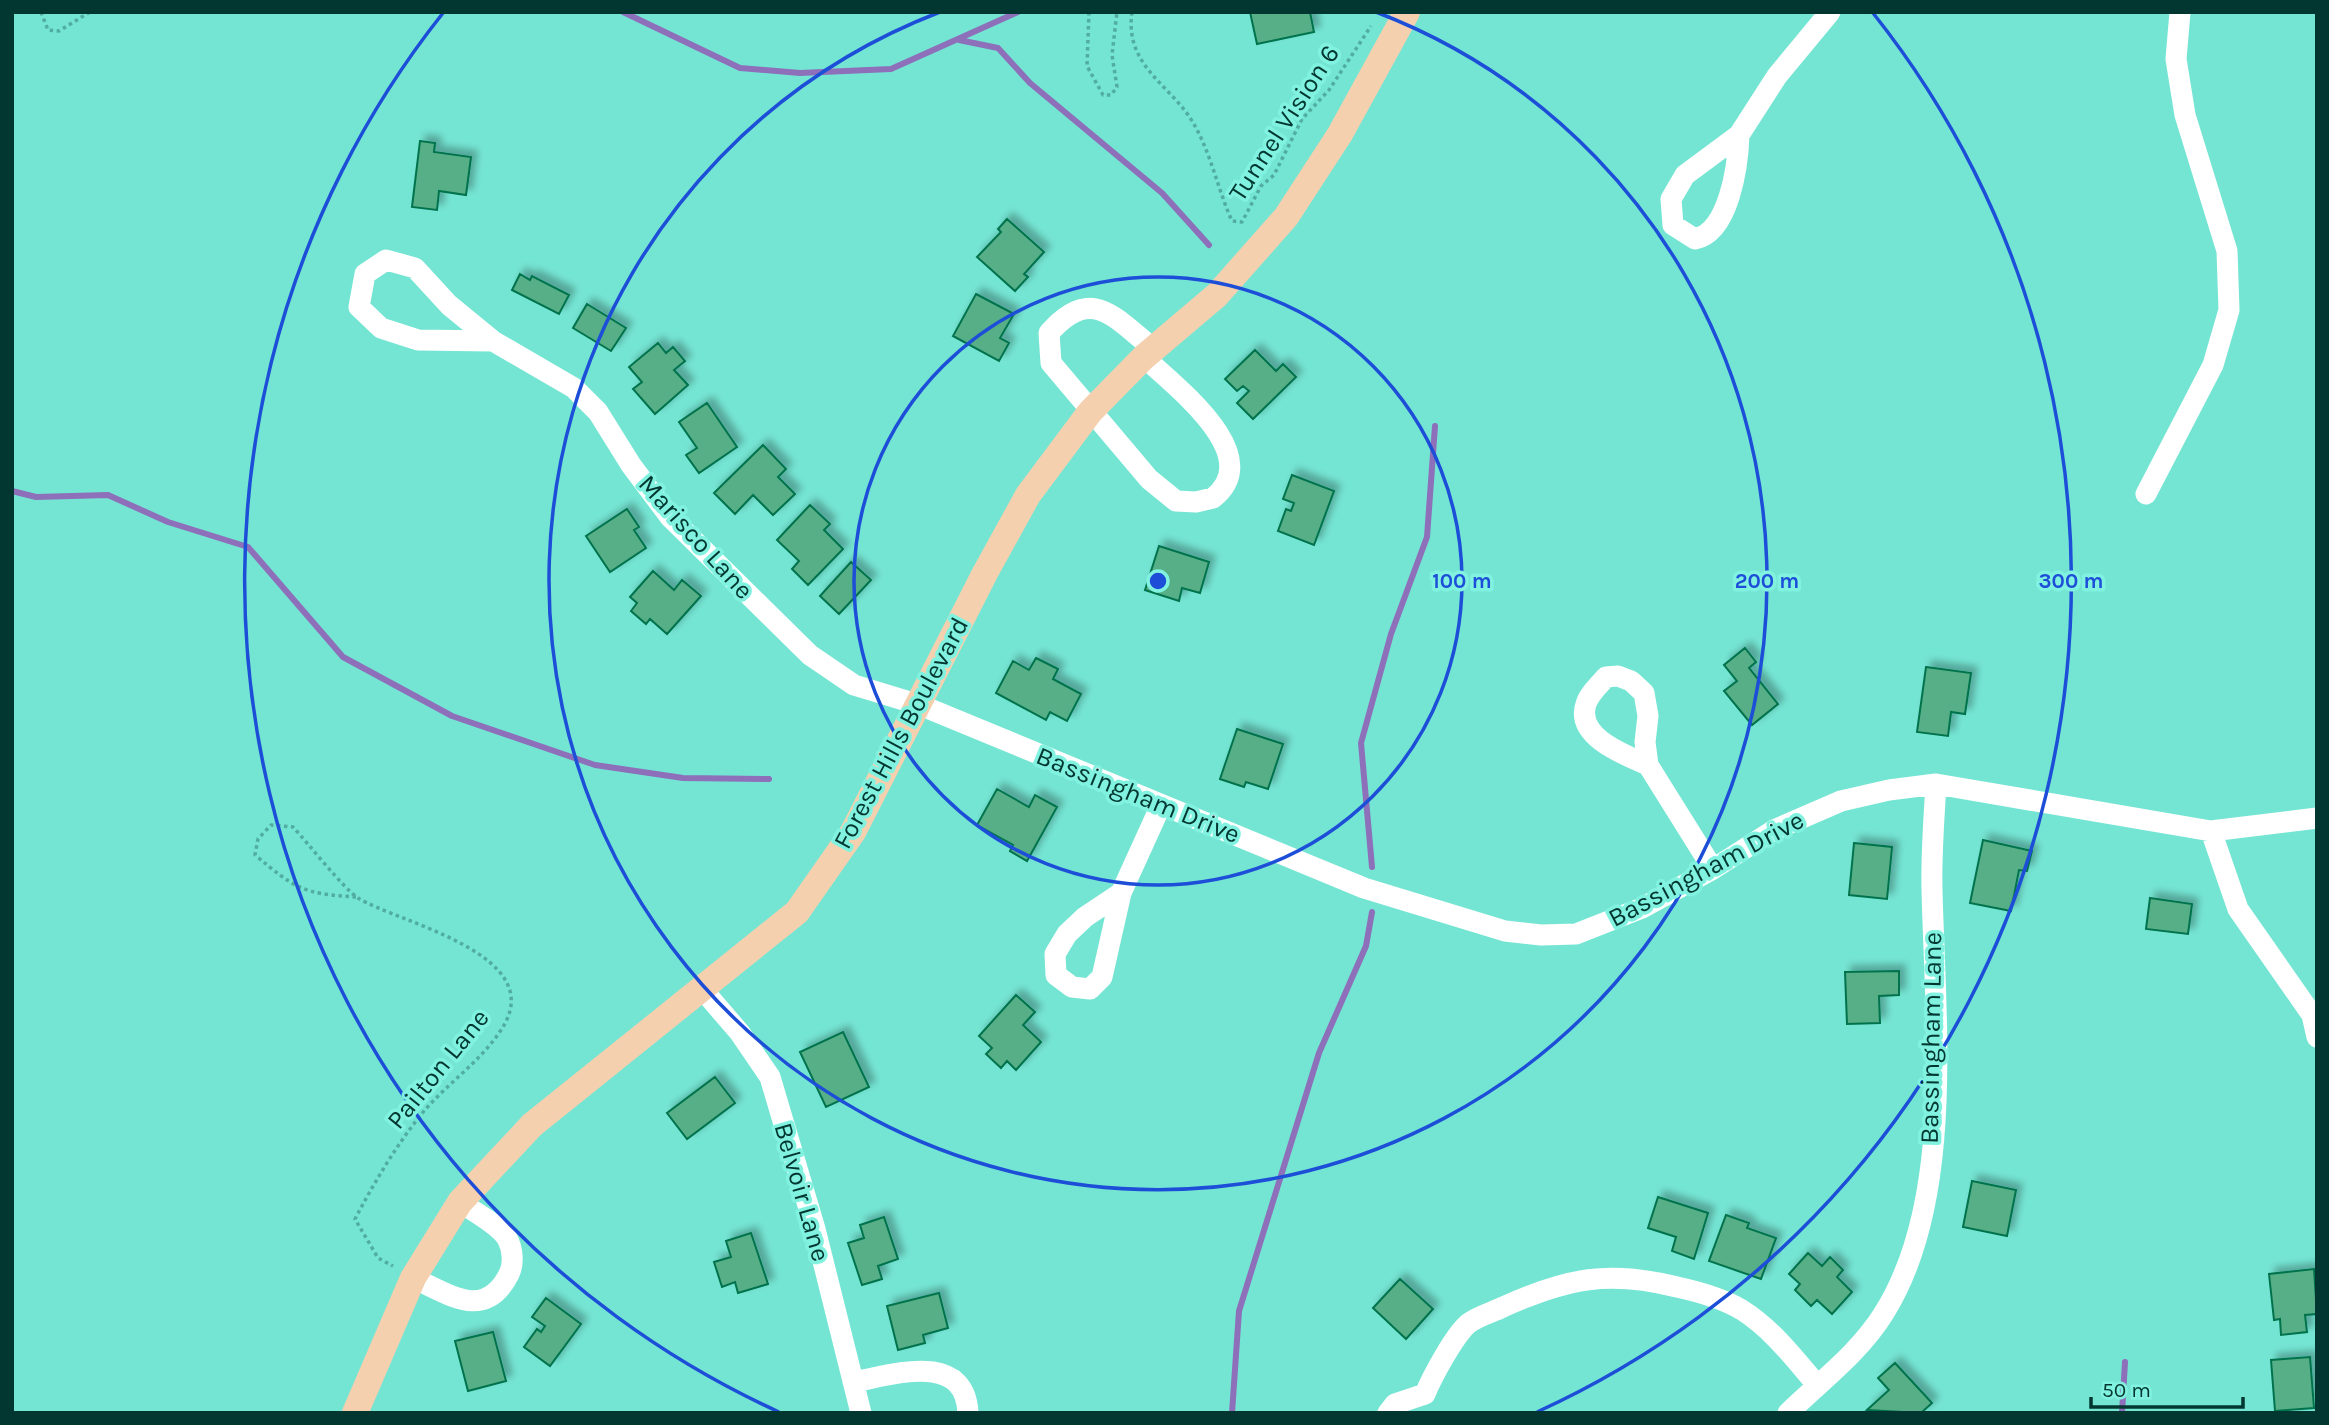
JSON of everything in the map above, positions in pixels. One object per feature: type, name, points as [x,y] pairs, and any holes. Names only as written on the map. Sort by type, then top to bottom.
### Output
[{"type":"main road","name":"Forest Hills Boulevard","points":[[355,1413],[413,1278],[460,1202],[532,1125],[797,912],[853,832],[985,573],[1028,495],[1090,412],[1149,353],[1217,295],[1286,217],[1340,134],[1407,12]]},
{"type":"street","points":[[1739,135],[1738,163],[1720,221],[1707,236],[1695,239],[1672,225],[1671,199],[1685,175],[1739,135],[1776,75],[1830,12]]},
{"type":"street","points":[[2146,494],[2213,365],[2229,310],[2227,251],[2185,115],[2178,70],[2180,12]]},
{"type":"street","name":"Marisco Lane","points":[[493,341],[418,340],[380,328],[359,306],[365,274],[386,260],[415,268],[449,305],[493,341],[575,388],[597,412],[631,465],[670,517],[810,655],[854,685],[920,705]]},
{"type":"street","points":[[1078,308],[1106,312],[1149,353],[1217,426],[1226,444],[1227,475],[1218,494],[1196,502],[1176,501],[1149,479],[1051,363],[1049,333],[1062,318],[1078,308]]},
{"type":"street","name":"Bassingham Drive","points":[[920,705],[1364,888],[1435,912],[1517,933],[1576,934],[1642,908],[1713,869],[1774,830],[1841,801],[1889,790],[1936,784],[2211,831],[2317,818]]},
{"type":"street","points":[[1648,765],[1713,869]]},
{"type":"street","name":"Bassingham Lane","points":[[1788,1413],[1852,1353],[1883,1315],[1911,1259],[1921,1222],[1935,1118],[1932,887],[1936,784]]},
{"type":"street","points":[[1121,893],[1161,805]]},
{"type":"street","points":[[2211,831],[2238,908],[2314,1014],[2317,1037]]},
{"type":"street","name":"Belvoir Lane","points":[[703,990],[740,1033],[770,1077],[815,1229],[861,1413]]},
{"type":"street","points":[[413,1278],[464,1301],[479,1302],[493,1297],[504,1283],[512,1268],[512,1252],[506,1237],[460,1202]]},
{"type":"street","points":[[1388,1413],[1395,1404],[1429,1404],[1433,1374],[1469,1323],[1520,1299],[1576,1280],[1613,1276],[1647,1280],[1709,1294],[1741,1310],[1768,1330],[1817,1385]]},
{"type":"street","points":[[853,1382],[928,1369],[949,1376],[956,1383],[962,1390],[968,1413]]},
{"type":"path","points":[[41,12],[48,30],[59,31],[90,12]]},
{"type":"path","points":[[1088,12],[1087,66],[1103,95],[1111,95],[1117,87],[1112,55],[1117,12]]},
{"type":"path","name":"Tunnel Vision 6","points":[[1132,12],[1131,33],[1142,63],[1186,110],[1209,153],[1232,221],[1242,222],[1261,186],[1274,175],[1303,119],[1329,90],[1373,23]]},
{"type":"path","name":"Pailton Lane","points":[[356,897],[293,827],[271,825],[258,839],[254,855],[293,887],[315,895],[356,897],[405,920],[452,936],[495,966],[507,984],[511,1006],[503,1028],[424,1111],[375,1182],[355,1219],[378,1258],[413,1278]]},
{"type":"building","points":[[1250,12],[1310,12],[1314,32],[1257,44]]},
{"type":"building","points":[[420,141],[435,143],[434,152],[471,157],[466,195],[439,191],[437,210],[412,207]]},
{"type":"building","points":[[1007,219],[1044,252],[1024,274],[1028,277],[1015,291],[977,257],[1001,232],[998,229]]},
{"type":"building","points":[[520,274],[530,280],[532,276],[569,295],[559,314],[512,290]]},
{"type":"building","points":[[976,294],[1014,314],[1000,338],[1009,343],[999,361],[953,336]]},
{"type":"building","points":[[587,304],[626,328],[611,351],[573,328]]},
{"type":"building","points":[[658,343],[666,353],[673,347],[685,361],[674,370],[688,385],[655,414],[633,389],[642,382],[629,367]]},
{"type":"building","points":[[1255,350],[1276,371],[1283,364],[1296,377],[1253,419],[1237,403],[1249,391],[1243,386],[1237,391],[1225,379]]},
{"type":"building","points":[[707,403],[737,447],[699,473],[686,455],[697,448],[679,422]]},
{"type":"building","points":[[763,445],[786,469],[778,477],[795,494],[773,515],[753,495],[735,514],[714,493]]},
{"type":"building","points":[[1292,475],[1334,491],[1314,545],[1278,531],[1286,509],[1291,511],[1294,503],[1283,499]]},
{"type":"building","points":[[810,505],[830,524],[824,530],[843,549],[808,585],[792,569],[799,561],[777,540]]},
{"type":"building","points":[[627,509],[639,527],[634,530],[646,548],[610,572],[586,536]]},
{"type":"building","points":[[1159,546],[1209,562],[1200,593],[1182,588],[1179,601],[1145,590]]},
{"type":"building","points":[[851,562],[871,580],[839,614],[820,596]]},
{"type":"building","points":[[653,571],[674,590],[682,580],[701,596],[667,634],[650,619],[646,624],[631,611],[637,603],[630,597]]},
{"type":"building","points":[[1745,648],[1756,662],[1749,668],[1778,704],[1752,725],[1724,691],[1737,681],[1724,665]]},
{"type":"building","points":[[1036,658],[1058,669],[1053,679],[1081,694],[1067,721],[1050,712],[1046,720],[996,693],[1013,661],[1029,670]]},
{"type":"building","points":[[1926,667],[1971,673],[1965,714],[1951,712],[1948,736],[1917,732]]},
{"type":"building","points":[[1237,729],[1283,744],[1268,789],[1246,782],[1244,787],[1220,779]]},
{"type":"building","points":[[997,789],[1029,807],[1035,795],[1057,807],[1027,861],[1010,851],[1013,845],[977,825]]},
{"type":"building","points":[[1983,840],[2032,851],[2027,871],[2019,870],[2011,911],[1970,903]]},
{"type":"building","points":[[1854,843],[1892,847],[1887,899],[1849,895]]},
{"type":"building","points":[[2150,898],[2192,904],[2188,934],[2146,929]]},
{"type":"building","points":[[1899,971],[1899,995],[1879,996],[1880,1023],[1847,1024],[1845,972]]},
{"type":"building","points":[[1016,995],[1035,1012],[1023,1025],[1041,1042],[1016,1070],[1007,1061],[1001,1068],[986,1054],[992,1048],[979,1036]]},
{"type":"building","points":[[843,1032],[869,1087],[826,1107],[800,1052]]},
{"type":"building","points":[[715,1077],[735,1103],[687,1139],[667,1113]]},
{"type":"building","points":[[1972,1181],[2016,1190],[2007,1236],[1963,1227]]},
{"type":"building","points":[[1658,1197],[1708,1213],[1694,1259],[1672,1251],[1676,1237],[1648,1228]]},
{"type":"building","points":[[1726,1215],[1749,1223],[1747,1228],[1776,1238],[1761,1279],[1709,1261]]},
{"type":"building","points":[[884,1217],[898,1259],[878,1266],[882,1279],[862,1285],[848,1243],[864,1238],[860,1225]]},
{"type":"building","points":[[751,1233],[768,1284],[738,1293],[735,1282],[722,1287],[714,1262],[731,1257],[726,1241]]},
{"type":"building","points":[[1808,1253],[1822,1266],[1830,1257],[1843,1270],[1837,1277],[1852,1292],[1832,1314],[1817,1300],[1811,1306],[1795,1290],[1800,1284],[1789,1274]]},
{"type":"building","points":[[2314,1269],[2317,1314],[2305,1315],[2307,1332],[2281,1335],[2280,1319],[2274,1320],[2269,1274]]},
{"type":"building","points":[[1400,1279],[1433,1309],[1406,1339],[1373,1308]]},
{"type":"building","points":[[939,1293],[948,1328],[923,1335],[925,1343],[898,1350],[887,1306]]},
{"type":"building","points":[[546,1298],[581,1324],[550,1366],[524,1347],[537,1329],[541,1332],[545,1326],[532,1317]]},
{"type":"building","points":[[493,1332],[506,1381],[468,1391],[455,1341]]},
{"type":"building","points":[[2310,1357],[2314,1408],[2275,1411],[2271,1360]]},
{"type":"building","points":[[1895,1363],[1932,1403],[1921,1413],[1867,1410],[1889,1390],[1878,1378]]},
{"type":"waterway","points":[[623,12],[740,68],[800,73],[891,69],[1018,12]]},
{"type":"waterway","points":[[959,40],[998,48],[1030,83],[1162,193],[1209,245]]},
{"type":"waterway","points":[[1372,867],[1361,743],[1391,634],[1427,537],[1435,426]]},
{"type":"waterway","points":[[12,491],[36,497],[108,495],[168,522],[248,547],[343,657],[452,716],[595,765],[683,778],[769,779]]},
{"type":"waterway","points":[[1232,1413],[1239,1311],[1319,1053],[1366,946],[1372,912]]},
{"type":"waterway","points":[[2122,1413],[2125,1362]]}]
